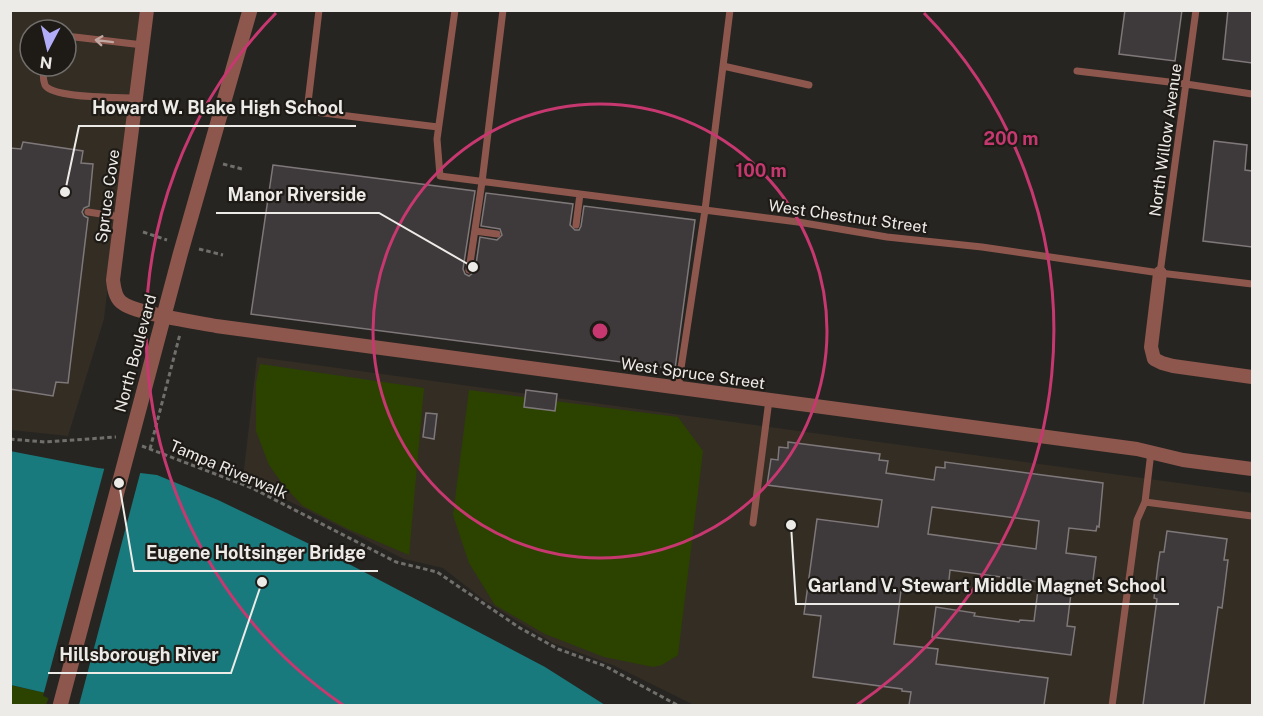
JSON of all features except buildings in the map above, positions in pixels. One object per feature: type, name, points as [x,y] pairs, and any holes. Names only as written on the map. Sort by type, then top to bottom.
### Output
[{"type":"street","name":"Spruce Cove","points":[[131,306],[120,302],[114,291],[113,280],[147,10]]},
{"type":"street","name":"North Boulevard","points":[[60,705],[180,255],[250,10]]},
{"type":"street","points":[[1160,273],[1151,348],[1154,359],[1173,366],[1252,377]]},
{"type":"street","name":"West Spruce Street","points":[[131,306],[170,318],[216,326],[1151,452],[1183,460],[1252,469]]},
{"type":"lane","points":[[319,10],[307,111],[438,127],[455,10]]},
{"type":"lane","points":[[469,270],[503,10]]},
{"type":"lane","points":[[678,388],[705,210],[730,10]]},
{"type":"lane","name":"North Willow Avenue","points":[[1160,273],[1196,10]]},
{"type":"lane","points":[[78,37],[143,45]]},
{"type":"lane","points":[[723,66],[809,84]]},
{"type":"lane","points":[[1077,71],[1252,94]]},
{"type":"lane","points":[[45,78],[45,84],[50,90],[73,94],[137,98]]},
{"type":"lane","name":"West Chestnut Street","points":[[438,127],[436,139],[440,176],[1252,284]]},
{"type":"lane","points":[[576,225],[580,194]]},
{"type":"lane","points":[[88,212],[121,217]]},
{"type":"lane","points":[[475,231],[496,234]]},
{"type":"lane","points":[[753,523],[769,400]]},
{"type":"lane","points":[[1112,705],[1137,520],[1146,502],[1151,452]]},
{"type":"lane","points":[[1146,502],[1252,516]]},
{"type":"path","points":[[223,164],[242,169]]},
{"type":"path","points":[[143,232],[167,240]]},
{"type":"path","points":[[199,249],[223,255]]},
{"type":"path","points":[[150,449],[181,331]]},
{"type":"path","points":[[10,439],[45,442],[99,437],[123,439]]},
{"type":"path","name":"Tampa Riverwalk","points":[[140,445],[252,488],[396,562],[437,572],[520,628],[558,649],[605,666],[679,705]]},
{"type":"shaded area","points":[[10,11],[140,11],[104,319],[68,436],[11,430]]},
{"type":"shaded area","points":[[257,357],[1252,493],[1252,705],[694,705],[615,666],[553,643],[485,601],[443,568],[404,559],[243,478]]},
{"type":"green space","points":[[260,364],[424,388],[409,555],[348,529],[303,506],[284,486],[269,465],[256,431],[256,383]]},
{"type":"green space","points":[[469,390],[678,417],[703,451],[678,655],[662,665],[653,667],[604,657],[545,634],[495,605],[469,563],[453,515]]},
{"type":"green space","points":[[10,685],[50,694],[46,705],[11,705]]},
{"type":"water","points":[[10,451],[98,468],[157,475],[218,500],[326,552],[545,667],[605,705],[77,706],[50,694],[11,685]]},
{"type":"pier","points":[[105,466],[141,470],[79,705],[69,706],[43,696]]},
{"type":"place","name":"Howard W. Blake High School","points":[[65,192]]},
{"type":"place","name":"Manor Riverside","points":[[473,267]]},
{"type":"place","name":"Eugene Holtsinger Bridge","points":[[119,483]]},
{"type":"place","name":"Garland V. Stewart Middle Magnet School","points":[[791,525]]},
{"type":"place","name":"Hillsborough River","points":[[262,582]]}]
